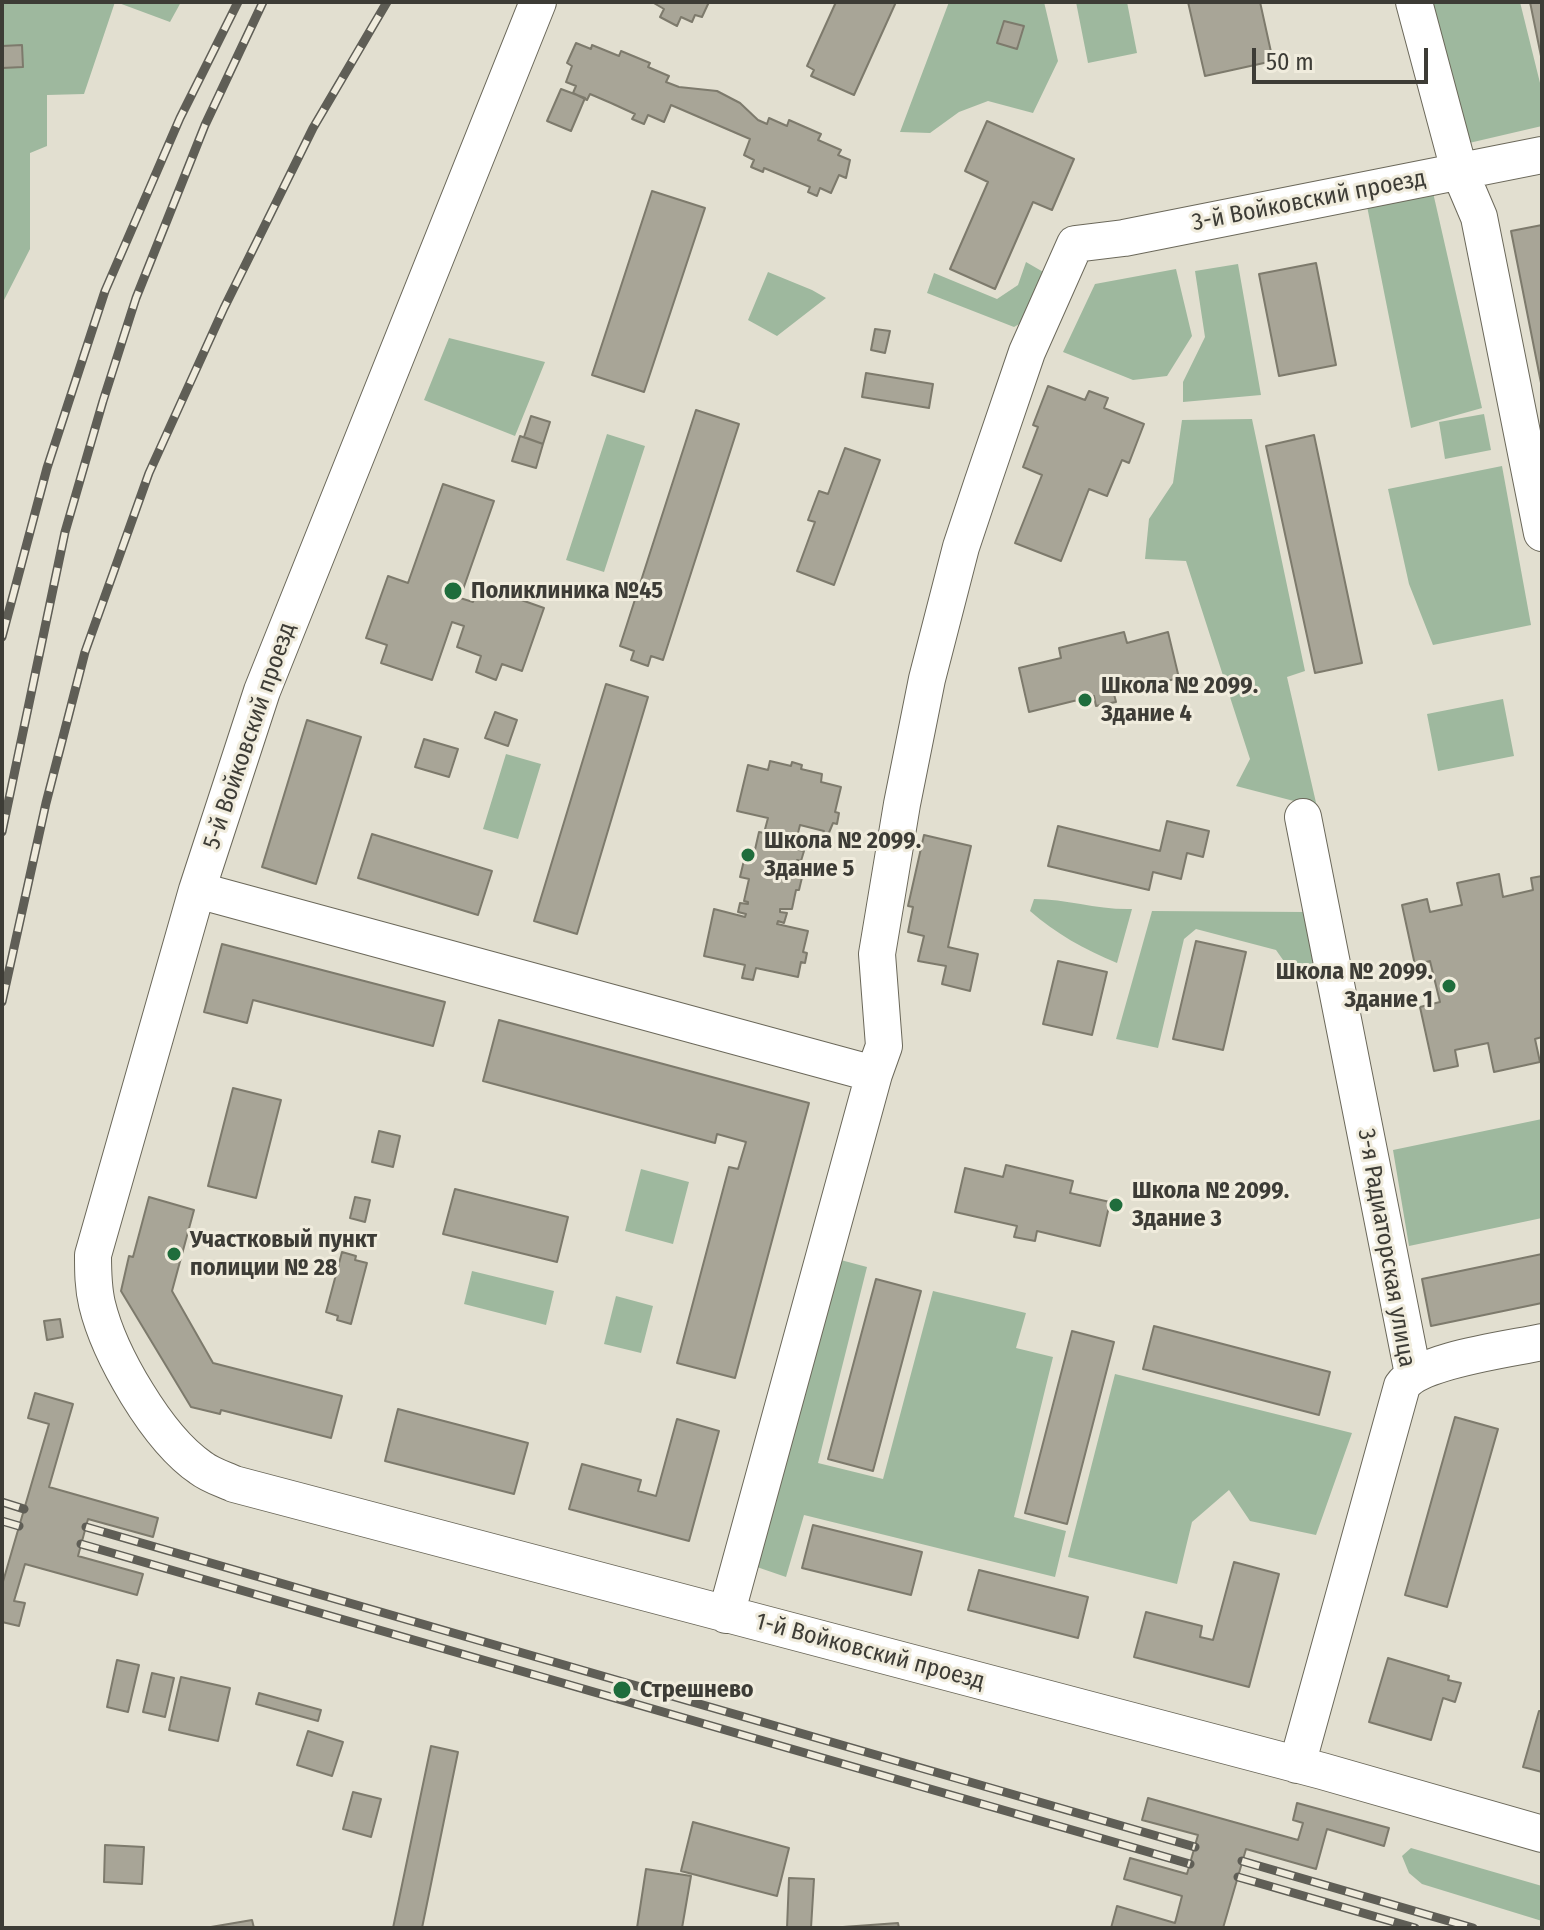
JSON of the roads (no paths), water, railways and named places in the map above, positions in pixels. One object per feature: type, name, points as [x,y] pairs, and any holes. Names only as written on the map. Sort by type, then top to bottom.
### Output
[{"type":"street","name":"5-й Войковский проезд","points":[[200,1468],[157,1422],[130,1383],[104,1327],[97,1304],[92,1278],[93,1255],[197,890],[262,691],[538,2]]},
{"type":"street","points":[[1414,2],[1459,170],[1479,217],[1542,533]]},
{"type":"street","name":"3-й Войковский проезд","points":[[874,1074],[884,1046],[877,954],[927,679],[961,547],[982,484],[1027,352],[1075,244],[1124,238],[1542,155]]},
{"type":"street","name":"3-я Радиаторская улица","points":[[1297,1765],[1399,1394],[1413,1374],[1303,817]]},
{"type":"street","points":[[197,890],[874,1074],[726,1615]]},
{"type":"street","points":[[1413,1374],[1448,1362],[1542,1342]]},
{"type":"street","name":"1-й Войковский проезд","points":[[200,1468],[234,1484],[1297,1765],[1542,1834]]},
{"type":"railway","points":[[2,637],[47,468],[105,291],[180,118],[238,2]]},
{"type":"railway","points":[[2,832],[65,532],[103,401],[136,298],[205,125],[263,2]]},
{"type":"railway","points":[[2,1002],[46,803],[85,652],[149,473],[224,308],[313,128],[387,2]]},
{"type":"railway","points":[[2,1502],[24,1509]]},
{"type":"railway","points":[[2,1521],[19,1526]]},
{"type":"railway","points":[[86,1527],[1195,1847]]},
{"type":"railway","points":[[81,1544],[1190,1864]]},
{"type":"railway","points":[[1242,1861],[1473,1928]]},
{"type":"railway","points":[[1238,1877],[1415,1928]]},
{"type":"place","name":"Поликлиника №45","points":[[453,591]]},
{"type":"place","name":"Школа № 2099. Здание 4","points":[[1085,700]]},
{"type":"place","name":"Школа № 2099. Здание 5","points":[[748,855]]},
{"type":"place","name":"Школа № 2099. Здание 1","points":[[1449,986]]},
{"type":"place","name":"Школа № 2099. Здание 3","points":[[1116,1205]]},
{"type":"place","name":"Участковый пункт полиции № 28","points":[[174,1254]]},
{"type":"place","name":"Стрешнево","points":[[622,1690]]}]
